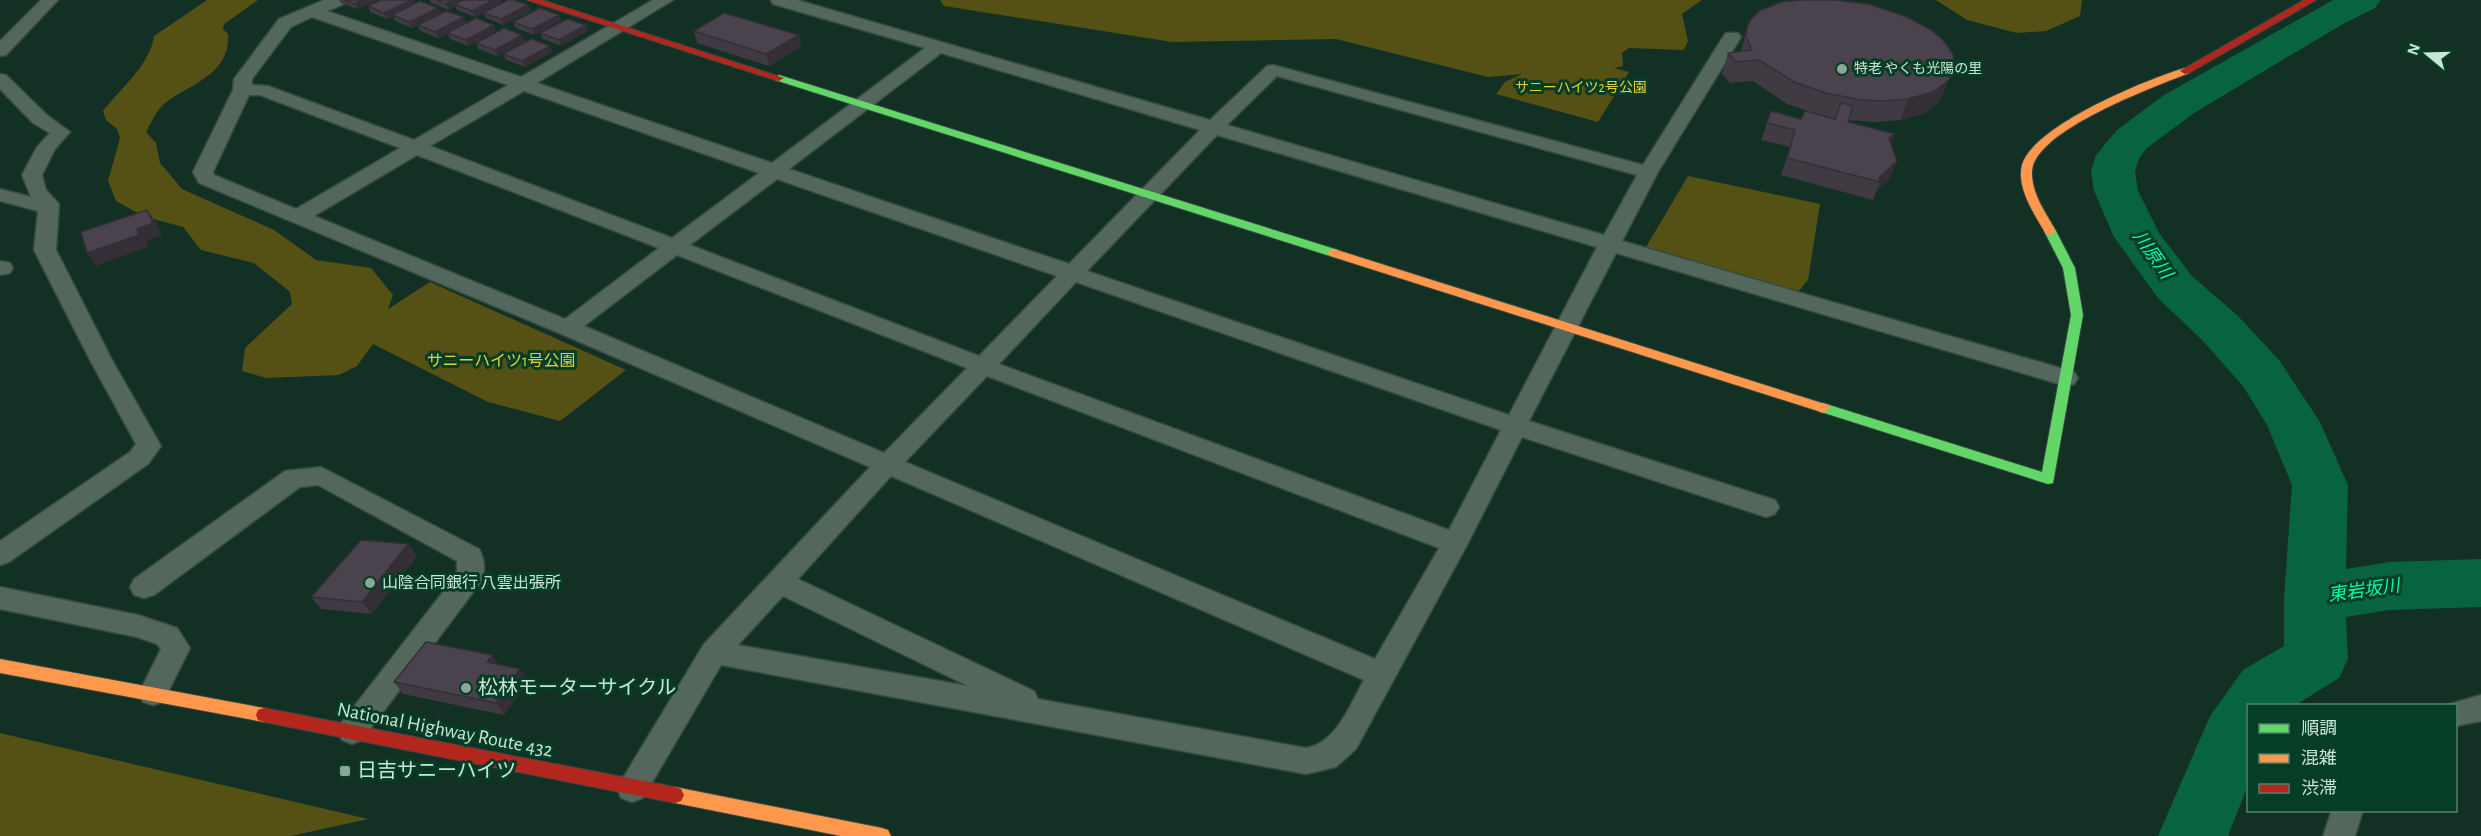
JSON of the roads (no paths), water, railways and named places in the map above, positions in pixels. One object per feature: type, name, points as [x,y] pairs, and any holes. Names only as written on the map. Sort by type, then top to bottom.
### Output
[{"type":"main road","points":[[532,0],[2048,479],[2077,315],[2069,268],[2029,189],[2026,174],[2035,148],[2062,128],[2097,109],[2199,65],[2311,0]]},
{"type":"main road","name":"National Highway Route 432","points":[[0,666],[352,731],[882,836]]},
{"type":"street","points":[[0,51],[50,0]]},
{"type":"street","points":[[338,0],[285,23],[243,79],[242,90],[202,172],[206,179],[567,328],[1382,675]]},
{"type":"street","points":[[299,216],[665,0]]},
{"type":"street","points":[[789,1],[938,47],[2066,378]]},
{"type":"street","points":[[313,12],[525,83],[1516,426],[1766,507]]},
{"type":"street","points":[[714,652],[1306,761],[1325,758],[1345,740],[1382,675],[1455,543],[1648,172],[1732,37]]},
{"type":"street","points":[[567,328],[938,47]]},
{"type":"street","points":[[632,788],[714,652],[887,465],[1213,128],[1273,70],[1648,172]]},
{"type":"street","points":[[0,79],[40,119],[61,132],[47,147],[32,175],[38,192],[49,204],[45,250],[101,360],[148,442],[148,446],[139,458],[0,555]]},
{"type":"street","points":[[242,90],[262,90],[417,147],[983,366],[1455,543]]},
{"type":"street","points":[[0,195],[49,208]]},
{"type":"street","points":[[144,587],[294,478],[321,476],[470,556],[471,576],[352,731]]},
{"type":"street","points":[[778,582],[1052,714]]},
{"type":"street","points":[[0,598],[138,626],[167,636],[176,648],[153,693]]},
{"type":"street","points":[[2457,714],[2481,708]]},
{"type":"street","points":[[2339,836],[2341,825],[2348,812]]},
{"type":"waterway","name":"川原川","points":[[2315,598],[2320,485],[2293,422],[2261,373],[2220,328],[2175,287],[2137,237],[2116,191],[2113,171],[2118,155],[2132,139],[2179,104],[2330,16],[2362,0]]},
{"type":"waterway","name":"東岩坂川","points":[[2315,598],[2389,586],[2481,583]]},
{"type":"waterway","name":"東岩坂川","points":[[2256,704],[2266,689],[2316,659],[2315,598]]},
{"type":"waterway","name":"東岩坂川","points":[[2193,836],[2234,737],[2247,717]]},
{"type":"place","name":"特老 やくも光陽の里","points":[[1842,69]]},
{"type":"place","name":"山陰合同銀行 八雲出張所","points":[[370,583]]},
{"type":"place","name":"松林モーターサイクル","points":[[466,688]]},
{"type":"place","name":"日吉サニーハイツ","points":[[345,771]]},
{"type":"park label","name":"サニーハイツ2号公園","points":[[1581,88]]},
{"type":"park label","name":"サニーハイツ1号公園","points":[[501,361]]}]
